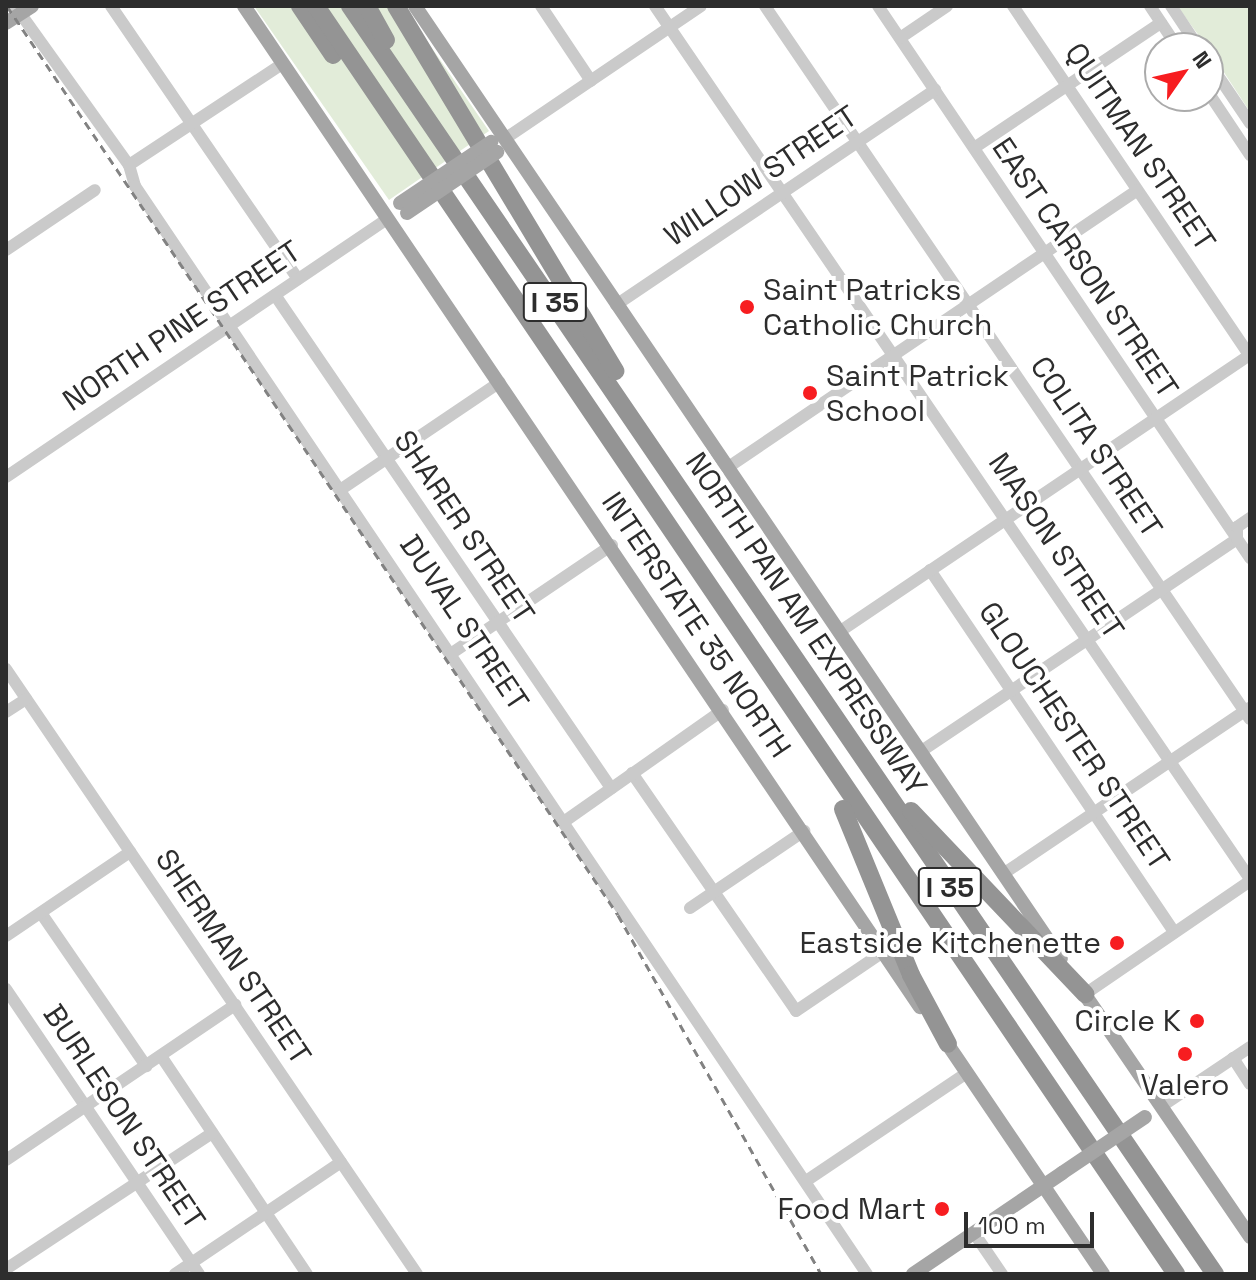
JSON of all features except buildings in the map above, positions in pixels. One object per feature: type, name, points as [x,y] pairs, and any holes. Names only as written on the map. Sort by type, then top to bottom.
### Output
[{"type":"highway","points":[[300,6],[459,224]]},
{"type":"highway","name":"NORTH PAN AM EXPRESSWAY","points":[[316,6],[459,224],[1104,1174],[1176,1274]]},
{"type":"highway","name":"NORTH PAN AM EXPRESSWAY","points":[[350,6],[426,112],[1150,1184],[1215,1274]]},
{"type":"highway","points":[[367,6],[426,112]]},
{"type":"highway","points":[[396,6],[683,492]]},
{"type":"highway","points":[[704,585],[852,824],[911,975],[948,1044]]},
{"type":"highway","points":[[750,589],[918,819],[1085,994]]},
{"type":"highway","points":[[1104,1174],[1167,1274]]},
{"type":"highway","points":[[1150,1184],[1224,1274]]},
{"type":"main road","name":"INTERSTATE 35 NORTH","points":[[244,6],[1103,1274]]},
{"type":"main road","points":[[415,6],[1250,1237]]},
{"type":"main road","points":[[6,23],[22,9]]},
{"type":"main road","name":"NORTH PINE STREET","points":[[387,219],[506,138]]},
{"type":"main road","points":[[913,1274],[1162,1106]]},
{"type":"street","points":[[111,6],[298,279]]},
{"type":"street","points":[[541,6],[591,81]]},
{"type":"street","name":"MASON STREET","points":[[655,6],[1250,880]]},
{"type":"street","name":"NORTH PINE STREET","points":[[506,138],[701,6]]},
{"type":"street","name":"COLITA STREET","points":[[765,6],[1248,712]]},
{"type":"street","name":"EAST CARSON STREET","points":[[878,6],[1250,558]]},
{"type":"street","points":[[900,38],[947,6]]},
{"type":"street","name":"QUITMAN STREET","points":[[1013,6],[1250,356]]},
{"type":"street","points":[[1150,6],[1167,32]]},
{"type":"street","points":[[1171,6],[1188,32]]},
{"type":"street","name":"DUVAL STREET","points":[[22,9],[129,165],[135,186],[343,488],[867,1274]]},
{"type":"street","points":[[974,148],[1161,23]]},
{"type":"street","points":[[129,165],[282,64]]},
{"type":"street","points":[[1224,85],[1250,123]]},
{"type":"street","name":"WILLOW STREET","points":[[616,305],[935,90]]},
{"type":"street","points":[[1221,112],[1250,155]]},
{"type":"street","points":[[6,250],[95,190]]},
{"type":"street","points":[[727,468],[969,307],[1137,190]]},
{"type":"street","name":"NORTH PINE STREET","points":[[6,477],[387,219]]},
{"type":"street","name":"SHARER STREET","points":[[275,295],[611,788]]},
{"type":"street","points":[[839,632],[1250,356]]},
{"type":"street","points":[[343,488],[500,382]]},
{"type":"street","points":[[920,752],[1237,539],[1237,527],[1250,518]]},
{"type":"street","points":[[452,653],[612,545]]},
{"type":"street","name":"GLOUCHESTER STREET","points":[[930,570],[1174,932]]},
{"type":"street","name":"SHERMAN STREET","points":[[6,669],[417,1274]]},
{"type":"street","points":[[6,712],[26,699]]},
{"type":"street","points":[[565,821],[723,710]]},
{"type":"street","points":[[1003,874],[1171,760],[1248,712]]},
{"type":"street","points":[[632,773],[796,1011],[883,952]]},
{"type":"street","points":[[690,908],[804,831]]},
{"type":"street","points":[[6,936],[130,852]]},
{"type":"street","points":[[1085,994],[1250,880]]},
{"type":"street","points":[[41,913],[146,1066]]},
{"type":"street","name":"BURLESON STREET","points":[[6,989],[195,1268]]},
{"type":"street","points":[[8,1155],[86,1107],[235,1005]]},
{"type":"street","points":[[1162,1106],[1250,1047]]},
{"type":"street","points":[[161,1056],[307,1274]]},
{"type":"street","points":[[1233,1058],[1250,1084]]},
{"type":"street","points":[[806,1181],[967,1073]]},
{"type":"street","points":[[6,1269],[212,1133]]},
{"type":"street","points":[[175,1274],[195,1268],[265,1213],[341,1162]]},
{"type":"street","points":[[974,1233],[1002,1274]]},
{"type":"green space","points":[[254,6],[403,6],[489,131],[389,200]]},
{"type":"green space","points":[[1177,6],[1250,6],[1250,112],[1224,72],[1224,32],[1196,32]]},
{"type":"railway","points":[[7,6],[618,915],[821,1274]]},
{"type":"place","name":"Saint Patricks Catholic Church","points":[[747,307]]},
{"type":"place","name":"Saint Patrick School","points":[[810,393]]},
{"type":"place","name":"Eastside Kitchenette","points":[[1117,943]]},
{"type":"place","name":"Circle K","points":[[1197,1021]]},
{"type":"place","name":"Valero","points":[[1185,1054]]},
{"type":"place","name":"Food Mart","points":[[942,1209]]}]
